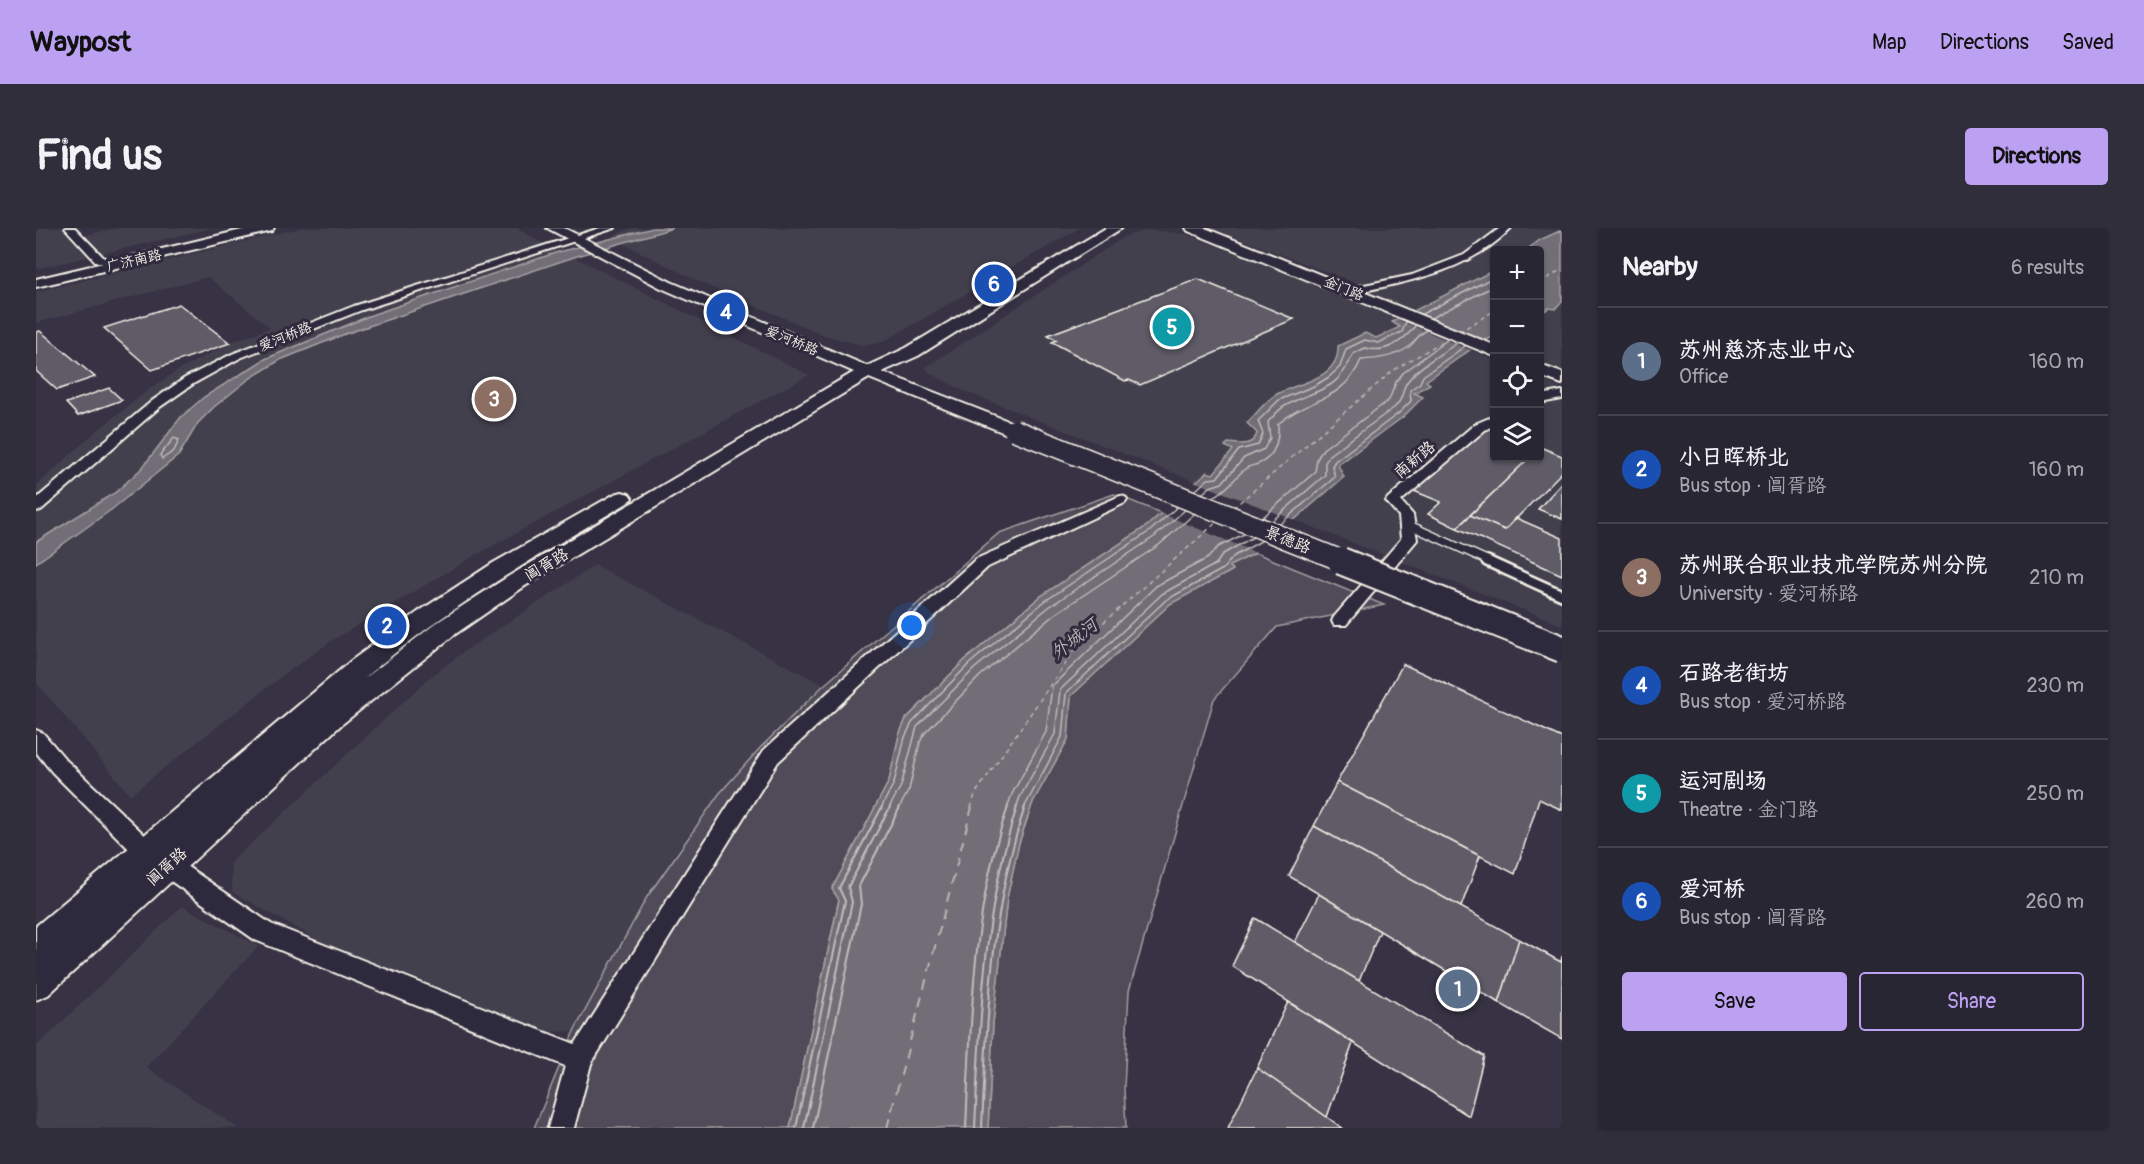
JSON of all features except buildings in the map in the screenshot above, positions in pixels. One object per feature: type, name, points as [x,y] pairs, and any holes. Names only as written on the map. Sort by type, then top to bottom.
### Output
[{"type":"main road","name":"广济南路","points":[[36,276],[242,228]]},
{"type":"main road","name":"广济南路","points":[[36,283],[267,228]]},
{"type":"main road","name":"爱河桥路","points":[[554,228],[710,306],[1014,430]]},
{"type":"main road","name":"阊胥路","points":[[36,947],[156,858],[356,697],[445,629],[517,581],[860,369],[1098,228]]},
{"type":"main road","name":"阊胥路","points":[[860,369],[912,352],[1115,228]]},
{"type":"main road","name":"金门路","points":[[1193,228],[1490,349]]},
{"type":"main road","points":[[1544,372],[1562,379]]},
{"type":"main road","name":"景德路","points":[[1014,430],[1562,649]]},
{"type":"main road","name":"阊胥路","points":[[36,983],[156,858]]},
{"type":"street","points":[[70,228],[101,261]]},
{"type":"street","name":"爱河桥路","points":[[36,507],[156,404],[189,381],[236,356],[358,308],[577,241],[610,228]]},
{"type":"street","points":[[1350,291],[1415,277],[1467,257],[1506,228]]},
{"type":"street","points":[[1544,398],[1562,395]]},
{"type":"street","name":"南新路","points":[[1407,524],[1406,515],[1393,501],[1480,427],[1490,422]]},
{"type":"street","points":[[561,1128],[580,1059],[771,756],[982,562],[1120,500]]},
{"type":"street","points":[[1340,621],[1409,540],[1407,524]]},
{"type":"street","points":[[36,738],[59,766],[156,858],[263,932],[580,1059]]},
{"type":"lane","points":[[1407,524],[1562,595]]},
{"type":"shaded area","points":[[36,228],[70,228],[81,236],[118,228],[213,228],[36,269]]},
{"type":"shaded area","points":[[300,228],[517,228],[558,252],[374,314],[288,349],[247,369],[204,397],[181,417],[142,468],[116,492],[36,542],[36,486],[94,433],[148,390],[180,369],[234,341],[270,328],[208,277],[36,323],[36,292]]},
{"type":"shaded area","points":[[632,228],[1080,228],[883,342],[861,345],[827,336],[708,286],[614,239],[615,235]]},
{"type":"shaded area","points":[[1211,228],[1500,228],[1454,259],[1409,276],[1361,285]]},
{"type":"shaded area","points":[[1514,228],[1562,230],[1532,246],[1490,246],[1490,272],[1415,311],[1366,291],[1415,280],[1462,264]]},
{"type":"shaded area","points":[[1150,230],[1185,234],[1259,262],[1398,319],[1392,322],[1401,326],[1338,353],[1335,363],[1325,372],[1296,388],[1276,395],[1247,423],[1257,433],[1254,440],[1249,443],[1228,443],[1225,446],[1233,450],[1213,474],[1207,472],[1196,482],[966,392],[928,372],[926,367],[1127,235]]},
{"type":"shaded area","points":[[574,257],[809,375],[476,555],[333,640],[282,676],[130,795],[36,682],[36,563],[111,510],[179,455],[198,423],[214,407],[249,379],[280,360],[345,334]]},
{"type":"shaded area","points":[[1562,301],[1562,371],[1544,364],[1544,311],[1549,308],[1555,309]]},
{"type":"shaded area","points":[[1470,350],[1490,358],[1490,462],[1544,462],[1544,381],[1562,389],[1562,625],[1294,520],[1343,477],[1338,465],[1403,417],[1423,397],[1414,394],[1425,382]]},
{"type":"shaded area","points":[[1114,494],[1161,513],[1147,526],[1041,596],[965,660],[906,719],[899,735],[889,781],[832,889],[839,899],[790,1128],[534,1128],[574,1031],[647,897],[719,794],[760,748],[824,685],[999,533]]},
{"type":"shaded area","points":[[1256,553],[1384,605],[1277,627],[1214,699],[1129,991],[1124,1088],[1126,1128],[988,1128],[993,1023],[1007,898],[1019,843],[1033,802],[1068,739],[1071,696],[1170,604],[1233,570],[1229,566]]},
{"type":"shaded area","points":[[595,565],[824,685],[760,748],[719,794],[687,837],[647,897],[574,1031],[553,1032],[384,977],[232,892],[231,862],[429,678],[466,650]]},
{"type":"shaded area","points":[[182,906],[259,946],[146,1067],[238,1128],[36,1128],[36,1047]]},
{"type":"water","points":[[653,228],[673,228],[574,257],[345,334],[280,360],[249,379],[214,407],[198,423],[179,455],[111,510],[36,563],[36,542],[116,492],[142,468],[181,417],[204,397],[265,359],[374,314],[558,252]]},
{"type":"water","points":[[1562,230],[1562,301],[1555,309],[1549,308],[1544,311],[1544,246],[1532,246]]},
{"type":"water","name":"外城河","points":[[1490,272],[1490,338],[1426,381],[1430,384],[1414,393],[1423,397],[1403,417],[1338,465],[1344,477],[1256,553],[1229,566],[1233,570],[1170,604],[1071,696],[1068,739],[1033,802],[1019,843],[1007,898],[993,1023],[988,1128],[790,1128],[839,900],[832,889],[889,781],[899,735],[906,719],[965,660],[1041,596],[1147,526],[1207,472],[1213,474],[1233,450],[1225,446],[1228,443],[1246,444],[1253,441],[1257,433],[1247,423],[1265,403],[1286,390],[1325,373],[1337,357],[1338,346],[1365,333],[1376,338],[1400,327],[1392,322]]},
{"type":"pier","points":[[1411,309],[1490,342],[1473,351],[1394,318]]},
{"type":"pier","points":[[1193,481],[1297,521],[1259,554],[1158,512]]},
{"type":"ferry route","points":[[1544,280],[1562,269]]},
{"type":"ferry route","points":[[1459,332],[1490,313]]},
{"type":"ferry route","points":[[1233,508],[1394,370],[1450,337]]},
{"type":"ferry route","points":[[971,808],[975,794],[1078,645],[1218,521]]},
{"type":"ferry route","points":[[887,1128],[972,807]]},
{"type":"place","name":"爱河桥","points":[[994,284]]},
{"type":"place","name":"石路老街坊","points":[[726,312]]},
{"type":"place","name":"运河剧场","points":[[1172,327]]},
{"type":"place","name":"苏州联合职业技术学院苏州分院","points":[[494,399]]},
{"type":"place","name":"小日晖桥北","points":[[387,626]]},
{"type":"place","name":"苏州慈济志业中心","points":[[1458,989]]}]
